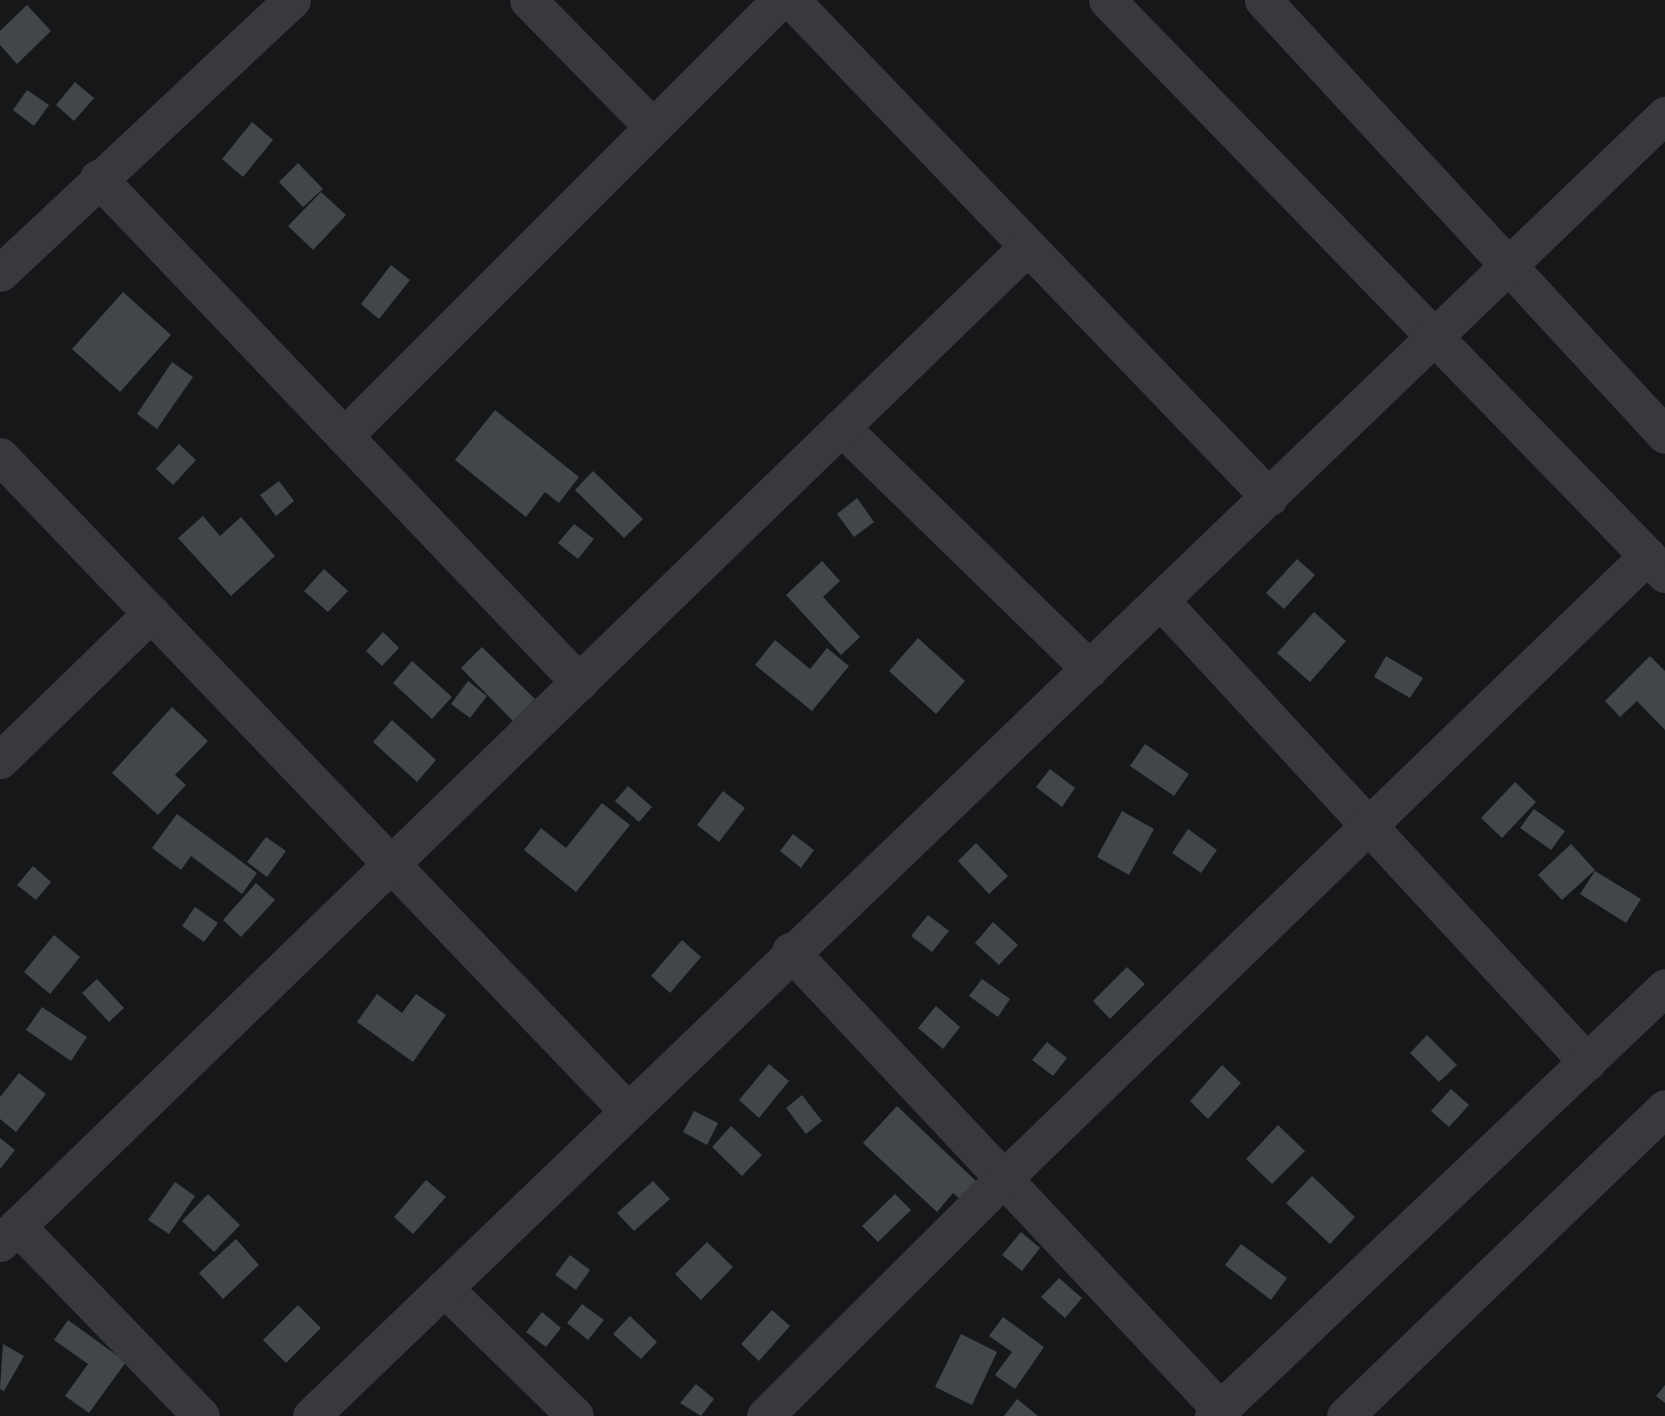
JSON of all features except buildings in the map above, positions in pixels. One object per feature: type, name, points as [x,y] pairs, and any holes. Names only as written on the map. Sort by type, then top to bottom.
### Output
[{"type":"street","points":[[0,274],[98,178],[292,0]]},
{"type":"street","points":[[528,0],[653,127]]},
{"type":"street","points":[[344,436],[780,0]]},
{"type":"street","points":[[790,0],[1269,497]]},
{"type":"street","points":[[765,1416],[1004,1178],[1370,827],[1656,565],[1107,0]]},
{"type":"street","points":[[1263,0],[1665,435]]},
{"type":"street","points":[[311,1416],[790,951],[1090,669],[1665,115]]},
{"type":"street","points":[[98,178],[579,682]]},
{"type":"street","points":[[201,1416],[8,1234],[1027,247]]},
{"type":"street","points":[[841,427],[1090,669]]},
{"type":"street","points":[[0,456],[628,1111]]},
{"type":"street","points":[[1161,601],[1587,1062]]},
{"type":"street","points":[[0,760],[151,613]]},
{"type":"street","points":[[790,951],[1004,1178],[1217,1412],[1665,987]]},
{"type":"street","points":[[1345,1416],[1665,1108]]},
{"type":"street","points":[[444,1287],[575,1416]]}]
